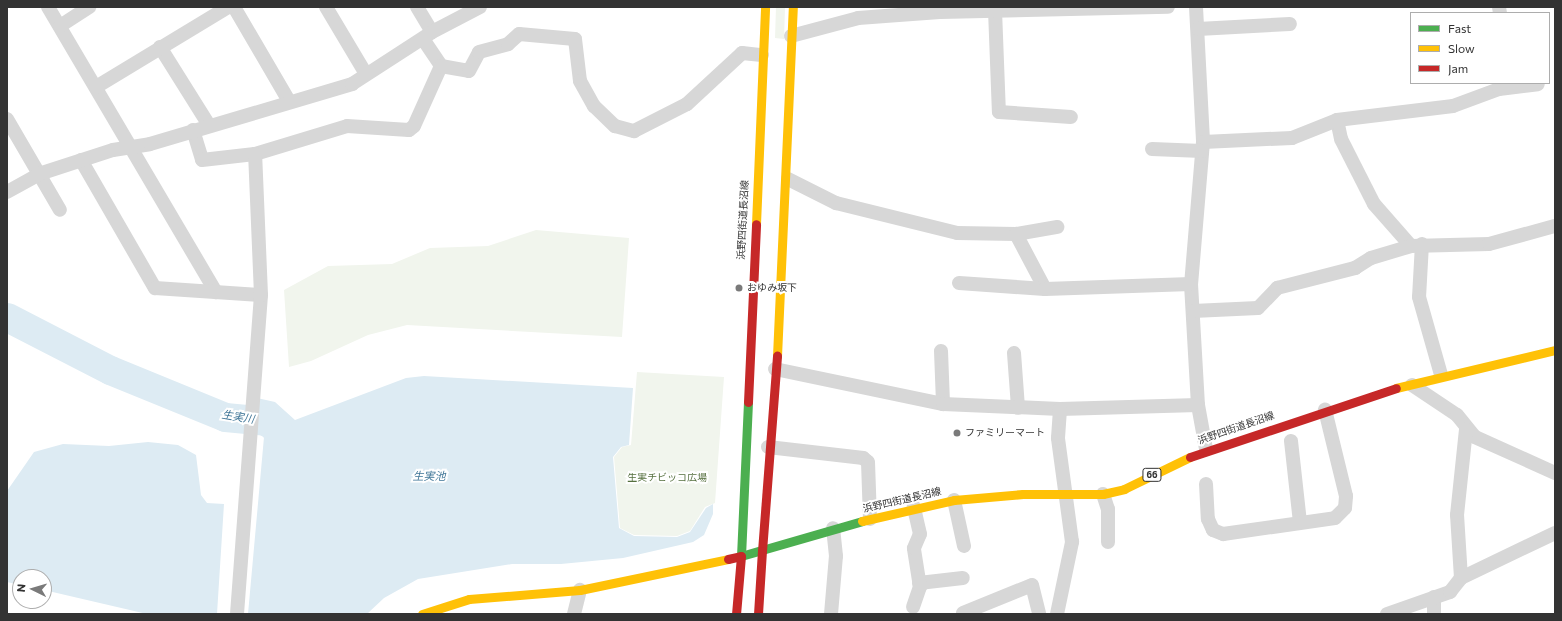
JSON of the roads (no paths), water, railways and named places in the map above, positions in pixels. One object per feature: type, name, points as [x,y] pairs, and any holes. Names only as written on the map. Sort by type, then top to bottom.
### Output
[{"type":"main road","name":"浜野四街道長沼線","points":[[766,7],[762,55],[741,556],[833,528],[914,507],[954,500],[1064,494],[1103,494],[1124,489],[1206,449],[1325,410],[1412,385],[1440,375],[1555,350]]},
{"type":"main road","points":[[758,614],[768,447],[788,179],[792,7]]},
{"type":"main road","points":[[422,614],[468,598],[580,590],[741,556],[736,614]]},
{"type":"street","points":[[48,7],[216,292]]},
{"type":"street","points":[[60,26],[89,7]]},
{"type":"street","points":[[96,87],[228,7]]},
{"type":"street","points":[[234,7],[289,101]]},
{"type":"street","points":[[326,7],[366,74]]},
{"type":"street","points":[[193,130],[202,160],[255,154],[347,126],[409,130],[414,126],[441,66],[417,7]]},
{"type":"street","points":[[7,192],[39,174],[81,160],[193,130],[352,84],[428,36],[480,7]]},
{"type":"street","points":[[791,36],[858,18],[940,9],[995,10],[1021,8],[1168,7]]},
{"type":"street","points":[[1196,7],[1203,147],[1191,284],[1198,405],[1206,449]]},
{"type":"street","points":[[995,10],[999,112],[1071,118]]},
{"type":"street","points":[[1198,29],[1290,24]]},
{"type":"street","points":[[441,66],[469,71],[479,52],[508,44],[519,34],[575,39],[580,80],[594,106],[615,126],[634,131],[687,104],[742,53],[762,55]]},
{"type":"street","points":[[160,47],[209,125]]},
{"type":"street","points":[[1152,149],[1203,147],[1292,138],[1337,120],[1453,106],[1499,89],[1538,84]]},
{"type":"street","points":[[7,119],[60,210]]},
{"type":"street","points":[[1337,120],[1341,139],[1374,204],[1416,245],[1419,297],[1440,375]]},
{"type":"street","points":[[237,614],[252,435],[253,396],[261,295],[255,154]]},
{"type":"street","points":[[81,160],[155,288],[261,295]]},
{"type":"street","points":[[788,179],[836,203],[925,227],[957,233],[1016,234],[1056,227]]},
{"type":"street","points":[[1193,311],[1258,308],[1277,288],[1356,268],[1371,258],[1416,245],[1489,244],[1555,226]]},
{"type":"street","points":[[1016,234],[1045,288]]},
{"type":"street","points":[[959,282],[1045,288],[1191,284]]},
{"type":"street","points":[[941,351],[943,404]]},
{"type":"street","points":[[1014,353],[1018,408]]},
{"type":"street","points":[[775,368],[943,404],[1060,409],[1198,405]]},
{"type":"street","points":[[1412,385],[1457,415],[1466,429],[1475,437],[1555,473]]},
{"type":"street","points":[[1057,614],[1072,542],[1064,494],[1058,438],[1060,409]]},
{"type":"street","points":[[1206,484],[1208,519],[1213,530],[1223,534],[1300,523],[1328,521],[1345,508],[1346,496],[1325,410]]},
{"type":"street","points":[[1461,578],[1457,515],[1466,429]]},
{"type":"street","points":[[1291,441],[1300,523]]},
{"type":"street","points":[[768,447],[863,458],[868,462],[870,519]]},
{"type":"street","points":[[1103,494],[1108,509],[1108,542]]},
{"type":"street","points":[[954,500],[964,546]]},
{"type":"street","points":[[913,607],[919,583],[914,548],[920,534],[914,507]]},
{"type":"street","points":[[831,614],[836,556],[833,528]]},
{"type":"street","points":[[1387,614],[1450,592],[1461,578],[1555,533]]},
{"type":"street","points":[[919,583],[962,578]]},
{"type":"street","points":[[963,613],[1032,585],[1039,614]]},
{"type":"street","points":[[574,614],[580,590]]},
{"type":"street","points":[[1434,597],[1434,614]]},
{"type":"water","name":"生実池","points":[[424,376],[633,388],[629,445],[621,447],[613,457],[619,528],[634,536],[677,537],[690,532],[706,508],[713,504],[713,514],[704,535],[693,542],[623,558],[561,564],[512,564],[418,579],[384,598],[367,614],[248,614],[264,437],[254,432],[257,398],[275,402],[295,420],[406,378]]},
{"type":"water","points":[[148,442],[178,445],[196,455],[201,495],[207,503],[224,504],[217,614],[147,614],[52,592],[52,569],[12,569],[12,583],[7,582],[7,491],[34,452],[63,444],[109,446]]},
{"type":"waterway","name":"生実川","points":[[7,317],[110,370],[225,417],[268,421],[279,433]]},
{"type":"place","name":"おゆみ坂下","points":[[739,288]]},
{"type":"place","name":"ファミリーマート","points":[[957,433]]},
{"type":"park label","name":"生実チビッコ広場","points":[[667,478]]}]
